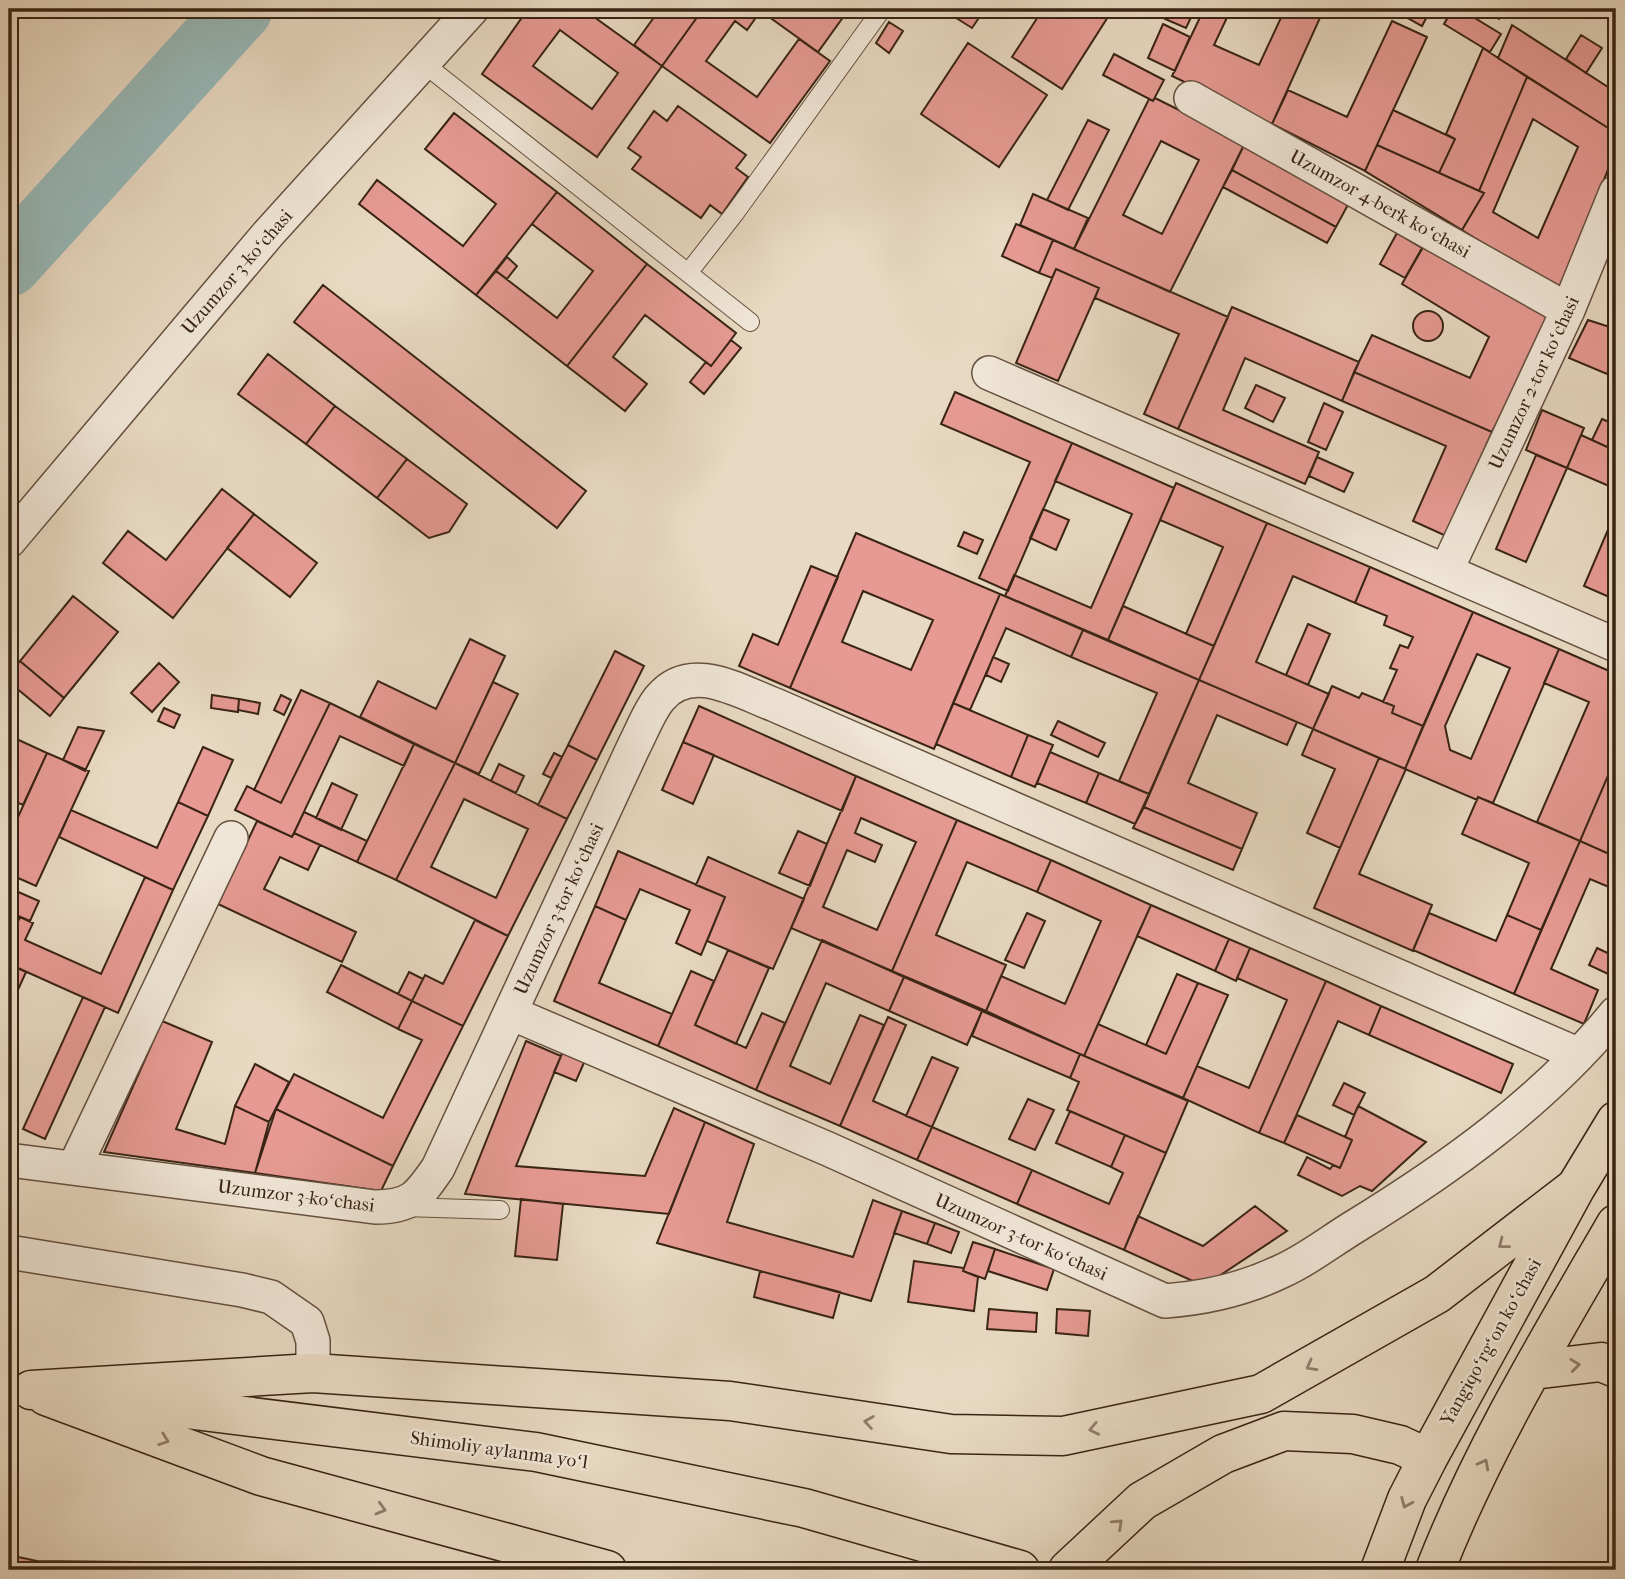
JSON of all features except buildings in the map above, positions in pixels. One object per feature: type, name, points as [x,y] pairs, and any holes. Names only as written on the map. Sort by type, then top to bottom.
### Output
[{"type":"main road","name":"Yangiqoʻrgʻon koʻchasi","points":[[1380,1570],[1407,1499],[1428,1458],[1576,1187],[1616,1121]]},
{"type":"main road","points":[[20,1390],[313,1373],[730,1401],[951,1434],[1063,1436],[1261,1394],[1437,1294],[1576,1187]]},
{"type":"main road","points":[[1435,1570],[1455,1519],[1533,1370],[1616,1224]]},
{"type":"main road","points":[[1533,1370],[1601,1362],[1616,1368]]},
{"type":"main road","points":[[20,1390],[261,1476],[607,1570]]},
{"type":"main road","name":"Shimoliy aylanma yoʻl","points":[[20,1390],[536,1452],[804,1508],[1020,1570]]},
{"type":"main road","points":[[1068,1570],[1142,1501],[1223,1454],[1284,1431],[1353,1434],[1400,1445],[1428,1458]]},
{"type":"street","name":"Uzumzor 3-koʻchasi","points":[[9,541],[268,234],[472,9]]},
{"type":"street","name":"Uzumzor 4-berk koʻchasi","points":[[1191,98],[1568,310]]},
{"type":"street","name":"Uzumzor 2-tor koʻchasi","points":[[1446,571],[1568,310],[1616,192]]},
{"type":"street","points":[[989,373],[1616,645]]},
{"type":"street","name":"Uzumzor 3-tor koʻchasi","points":[[1577,1054],[775,705],[705,679],[685,680],[673,685],[658,700],[511,1013],[828,1149],[1080,1266],[1165,1301],[1208,1297],[1282,1271],[1415,1190],[1476,1147],[1577,1054],[1616,1013]]},
{"type":"street","points":[[74,1168],[231,838]]},
{"type":"street","name":"Uzumzor 3-koʻchasi","points":[[9,1160],[375,1207],[401,1207],[421,1194],[438,1168],[511,1013]]},
{"type":"street","points":[[9,1252],[271,1297],[307,1322],[313,1341],[313,1373]]},
{"type":"lane","points":[[688,273],[882,9]]},
{"type":"lane","points":[[423,63],[750,323]]},
{"type":"lane","points":[[401,1207],[500,1210]]},
{"type":"waterway","points":[[9,264],[240,9]]}]
